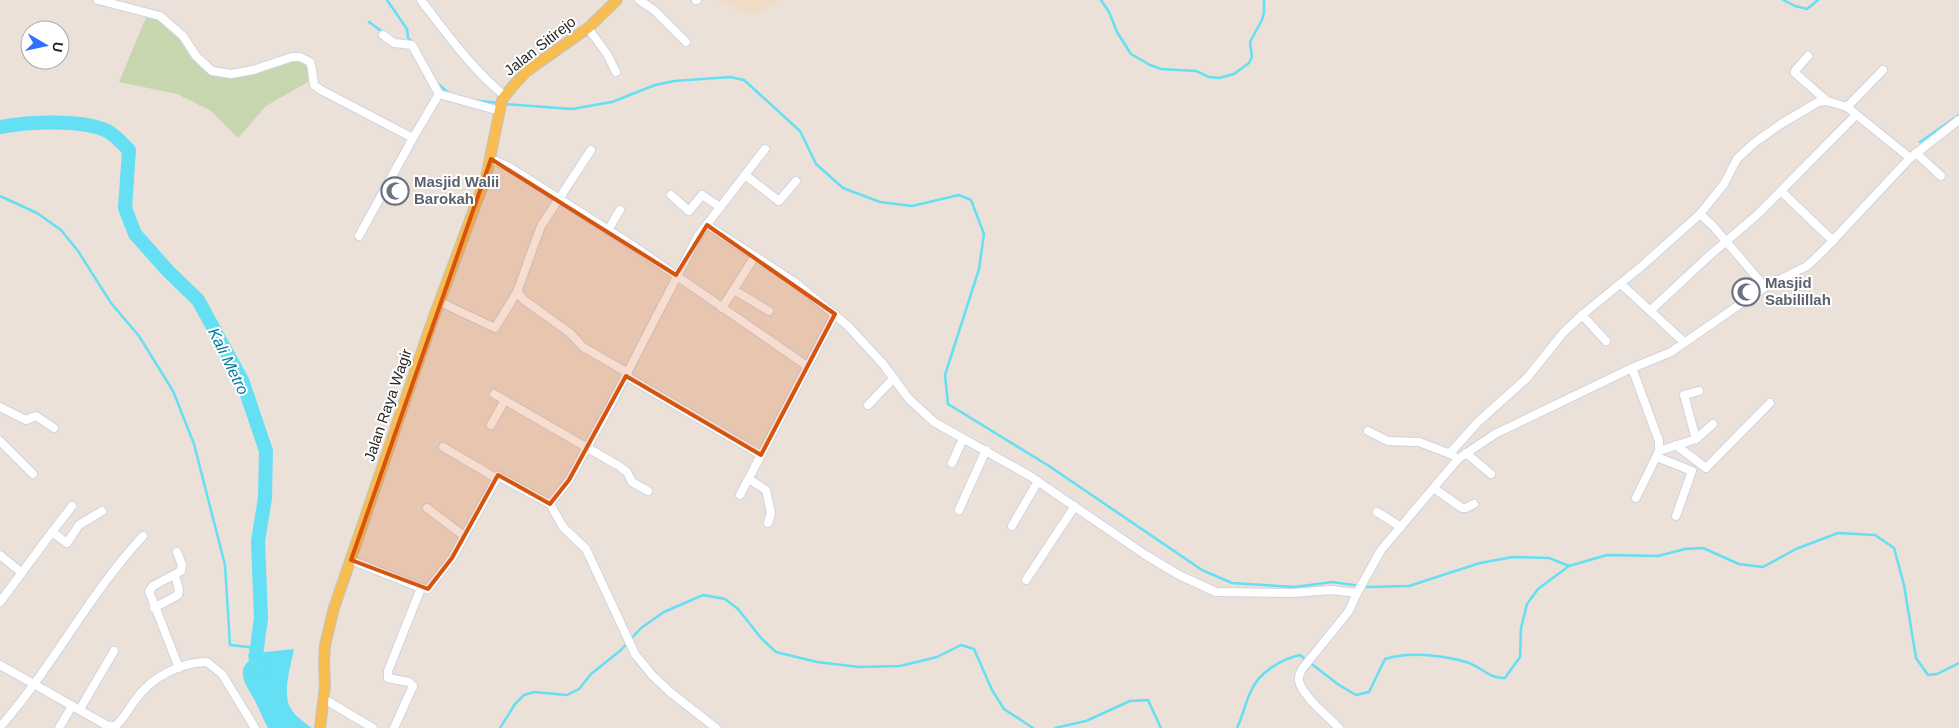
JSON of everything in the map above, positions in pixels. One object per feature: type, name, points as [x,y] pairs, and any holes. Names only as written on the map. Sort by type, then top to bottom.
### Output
[{"type":"main road","name":"Jalan Sitirejo","points":[[502,104],[527,72],[588,28],[617,0]]},
{"type":"main road","name":"Jalan Raya Wagir","points":[[320,724],[324,699],[325,645],[334,608],[440,302],[479,201],[491,159],[502,104]]},
{"type":"street","points":[[98,0],[160,16],[183,36],[204,64],[217,72],[231,74],[253,70],[292,57],[305,59],[310,62],[314,85],[413,138]]},
{"type":"street","points":[[422,0],[467,60],[487,81],[502,104]]},
{"type":"street","points":[[640,0],[654,10],[686,42]]},
{"type":"street","points":[[588,28],[607,54],[616,72]]},
{"type":"street","points":[[383,35],[394,43],[412,45],[439,94]]},
{"type":"street","points":[[1808,56],[1795,73],[1827,102]]},
{"type":"street","points":[[1847,108],[1883,70]]},
{"type":"street","points":[[360,236],[439,94]]},
{"type":"street","points":[[439,94],[502,104]]},
{"type":"street","points":[[1450,452],[1478,422],[1527,378],[1563,333],[1700,214],[1724,184],[1737,159],[1754,143],[1812,105],[1822,101],[1847,108],[1941,176]]},
{"type":"street","points":[[1651,310],[1782,192],[1856,115]]},
{"type":"street","points":[[1339,728],[1302,687],[1299,677],[1302,669],[1349,611],[1377,557],[1458,459],[1494,434],[1632,368],[1671,352],[1765,287],[1807,266],[1913,156],[1959,120]]},
{"type":"street","points":[[550,504],[569,480],[587,448],[698,236],[766,149]]},
{"type":"street","points":[[440,302],[495,328],[517,292],[541,226],[560,200],[591,150]]},
{"type":"street","points":[[491,159],[509,167],[608,230],[807,366]]},
{"type":"street","points":[[746,175],[779,202],[796,181]]},
{"type":"street","points":[[1782,192],[1833,241]]},
{"type":"street","points":[[672,195],[689,211],[702,195],[720,207]]},
{"type":"street","points":[[608,230],[620,210]]},
{"type":"street","points":[[1700,214],[1727,242],[1765,287]]},
{"type":"street","points":[[707,225],[796,283],[835,314],[868,346],[917,408],[934,422],[1038,481],[1179,575],[1216,592],[1293,593],[1360,588]]},
{"type":"street","points":[[722,308],[755,256]]},
{"type":"street","points":[[1621,284],[1684,342]]},
{"type":"street","points":[[734,290],[769,311]]},
{"type":"street","points":[[517,292],[524,300],[570,333],[583,347],[761,455]]},
{"type":"street","points":[[740,496],[835,314]]},
{"type":"street","points":[[1582,315],[1606,341]]},
{"type":"street","points":[[1632,368],[1659,441],[1658,454],[1636,498]]},
{"type":"street","points":[[868,405],[894,378]]},
{"type":"street","points":[[1696,439],[1684,395],[1699,391]]},
{"type":"street","points":[[494,394],[619,466],[627,472],[632,482],[648,491]]},
{"type":"street","points":[[491,426],[505,400]]},
{"type":"street","points":[[1676,446],[1706,468],[1770,403]]},
{"type":"street","points":[[0,407],[26,420],[36,416],[54,428]]},
{"type":"street","points":[[1658,454],[1696,439],[1712,424]]},
{"type":"street","points":[[1368,431],[1388,440],[1419,442],[1450,452],[1458,459]]},
{"type":"street","points":[[952,463],[963,440]]},
{"type":"street","points":[[0,441],[33,474]]},
{"type":"street","points":[[443,447],[496,478],[499,476],[550,504],[568,533],[586,550],[635,654],[652,675],[670,692],[716,728]]},
{"type":"street","points":[[959,510],[986,450]]},
{"type":"street","points":[[1466,453],[1491,474]]},
{"type":"street","points":[[1658,454],[1692,471],[1676,516]]},
{"type":"street","points":[[351,560],[426,590],[430,588],[452,558],[496,478]]},
{"type":"street","points":[[749,479],[766,490],[771,513],[768,523]]},
{"type":"street","points":[[1012,526],[1038,481]]},
{"type":"street","points":[[1435,489],[1462,508],[1474,504]]},
{"type":"street","points":[[0,602],[72,506]]},
{"type":"street","points":[[1026,580],[1075,506]]},
{"type":"street","points":[[427,508],[464,536]]},
{"type":"street","points":[[52,532],[67,543],[83,522],[102,510]]},
{"type":"street","points":[[1377,512],[1401,527]]},
{"type":"street","points":[[0,727],[35,686],[121,559],[143,536]]},
{"type":"street","points":[[177,552],[182,568],[181,571],[150,588],[149,595],[179,668]]},
{"type":"street","points":[[0,555],[21,572]]},
{"type":"street","points":[[154,608],[178,595],[179,590],[175,575]]},
{"type":"street","points":[[394,728],[413,686],[409,682],[388,678],[387,675],[421,588]]},
{"type":"street","points":[[59,728],[76,707],[114,651]]},
{"type":"street","points":[[0,664],[35,686],[106,725],[114,727],[150,682],[195,662],[207,662],[222,674],[256,728]]},
{"type":"street","points":[[324,699],[373,728]]},
{"type":"highlighted area","points":[[491,159],[676,275],[707,225],[835,314],[761,455],[626,376],[569,480],[550,504],[498,475],[452,558],[428,589],[351,560]]},
{"type":"shaded area","points":[[718,0],[781,0],[752,16]]},
{"type":"green space","points":[[147,15],[156,18],[175,31],[215,75],[294,59],[307,63],[310,77],[308,82],[266,106],[238,138],[211,111],[177,94],[119,82]]},
{"type":"water","points":[[294,649],[288,677],[287,699],[293,712],[312,728],[268,728],[244,680],[243,670],[249,661],[248,654]]},
{"type":"waterway","points":[[387,0],[407,29],[408,38],[414,43]]},
{"type":"waterway","points":[[1101,0],[1109,12],[1117,32],[1131,54],[1161,69],[1196,71],[1209,77],[1219,78],[1234,74],[1249,63],[1252,57],[1250,42],[1262,20],[1264,0]]},
{"type":"waterway","points":[[1783,0],[1807,9],[1818,0]]},
{"type":"waterway","points":[[369,22],[384,33]]},
{"type":"waterway","points":[[504,104],[572,109],[612,102],[655,85],[674,81],[730,77],[744,80],[800,131],[816,164],[843,188],[880,202],[912,206],[959,195],[971,200],[984,234],[979,269],[945,375],[948,404],[1049,466],[1202,570],[1232,583],[1295,587],[1332,582],[1368,587],[1409,586],[1480,563],[1513,557],[1549,558],[1569,566]]},
{"type":"waterway","points":[[437,83],[450,94]]},
{"type":"waterway","points":[[472,100],[498,103]]},
{"type":"waterway","points":[[1920,142],[1959,115]]},
{"type":"waterway","name":"Kali Metro","points":[[0,127],[53,122],[82,124],[108,131],[129,150],[125,208],[135,234],[168,271],[198,300],[242,380],[266,451],[265,498],[258,541],[261,618],[256,655],[261,670]]},
{"type":"waterway","points":[[0,196],[37,213],[61,230],[78,251],[111,303],[139,336],[173,391],[194,444],[225,565],[230,645],[249,647],[255,654]]},
{"type":"waterway","points":[[1237,728],[1249,696],[1255,684],[1265,672],[1279,663],[1300,655],[1339,685],[1356,695],[1369,692],[1385,659],[1395,657],[1436,656],[1471,664],[1494,676],[1505,678],[1520,657],[1521,628],[1527,604],[1538,589],[1569,566],[1607,555],[1658,556],[1685,549],[1703,548],[1739,564],[1763,567],[1796,549],[1838,533],[1875,535],[1894,548],[1904,585],[1916,658],[1928,675],[1937,674],[1959,663]]},
{"type":"waterway","points":[[500,728],[515,704],[524,695],[534,692],[567,695],[579,689],[591,674],[621,650],[641,628],[664,612],[703,595],[725,599],[738,609],[761,638],[776,652],[817,662],[859,667],[900,666],[937,657],[961,645],[974,649],[992,690],[1004,709],[1033,728]]},
{"type":"waterway","points":[[1055,728],[1086,721],[1130,701],[1148,700],[1161,728]]},
{"type":"place","name":"Masjid Walii Barokah","points":[[395,191]]},
{"type":"place","name":"Masjid Sabilillah","points":[[1746,292]]}]
